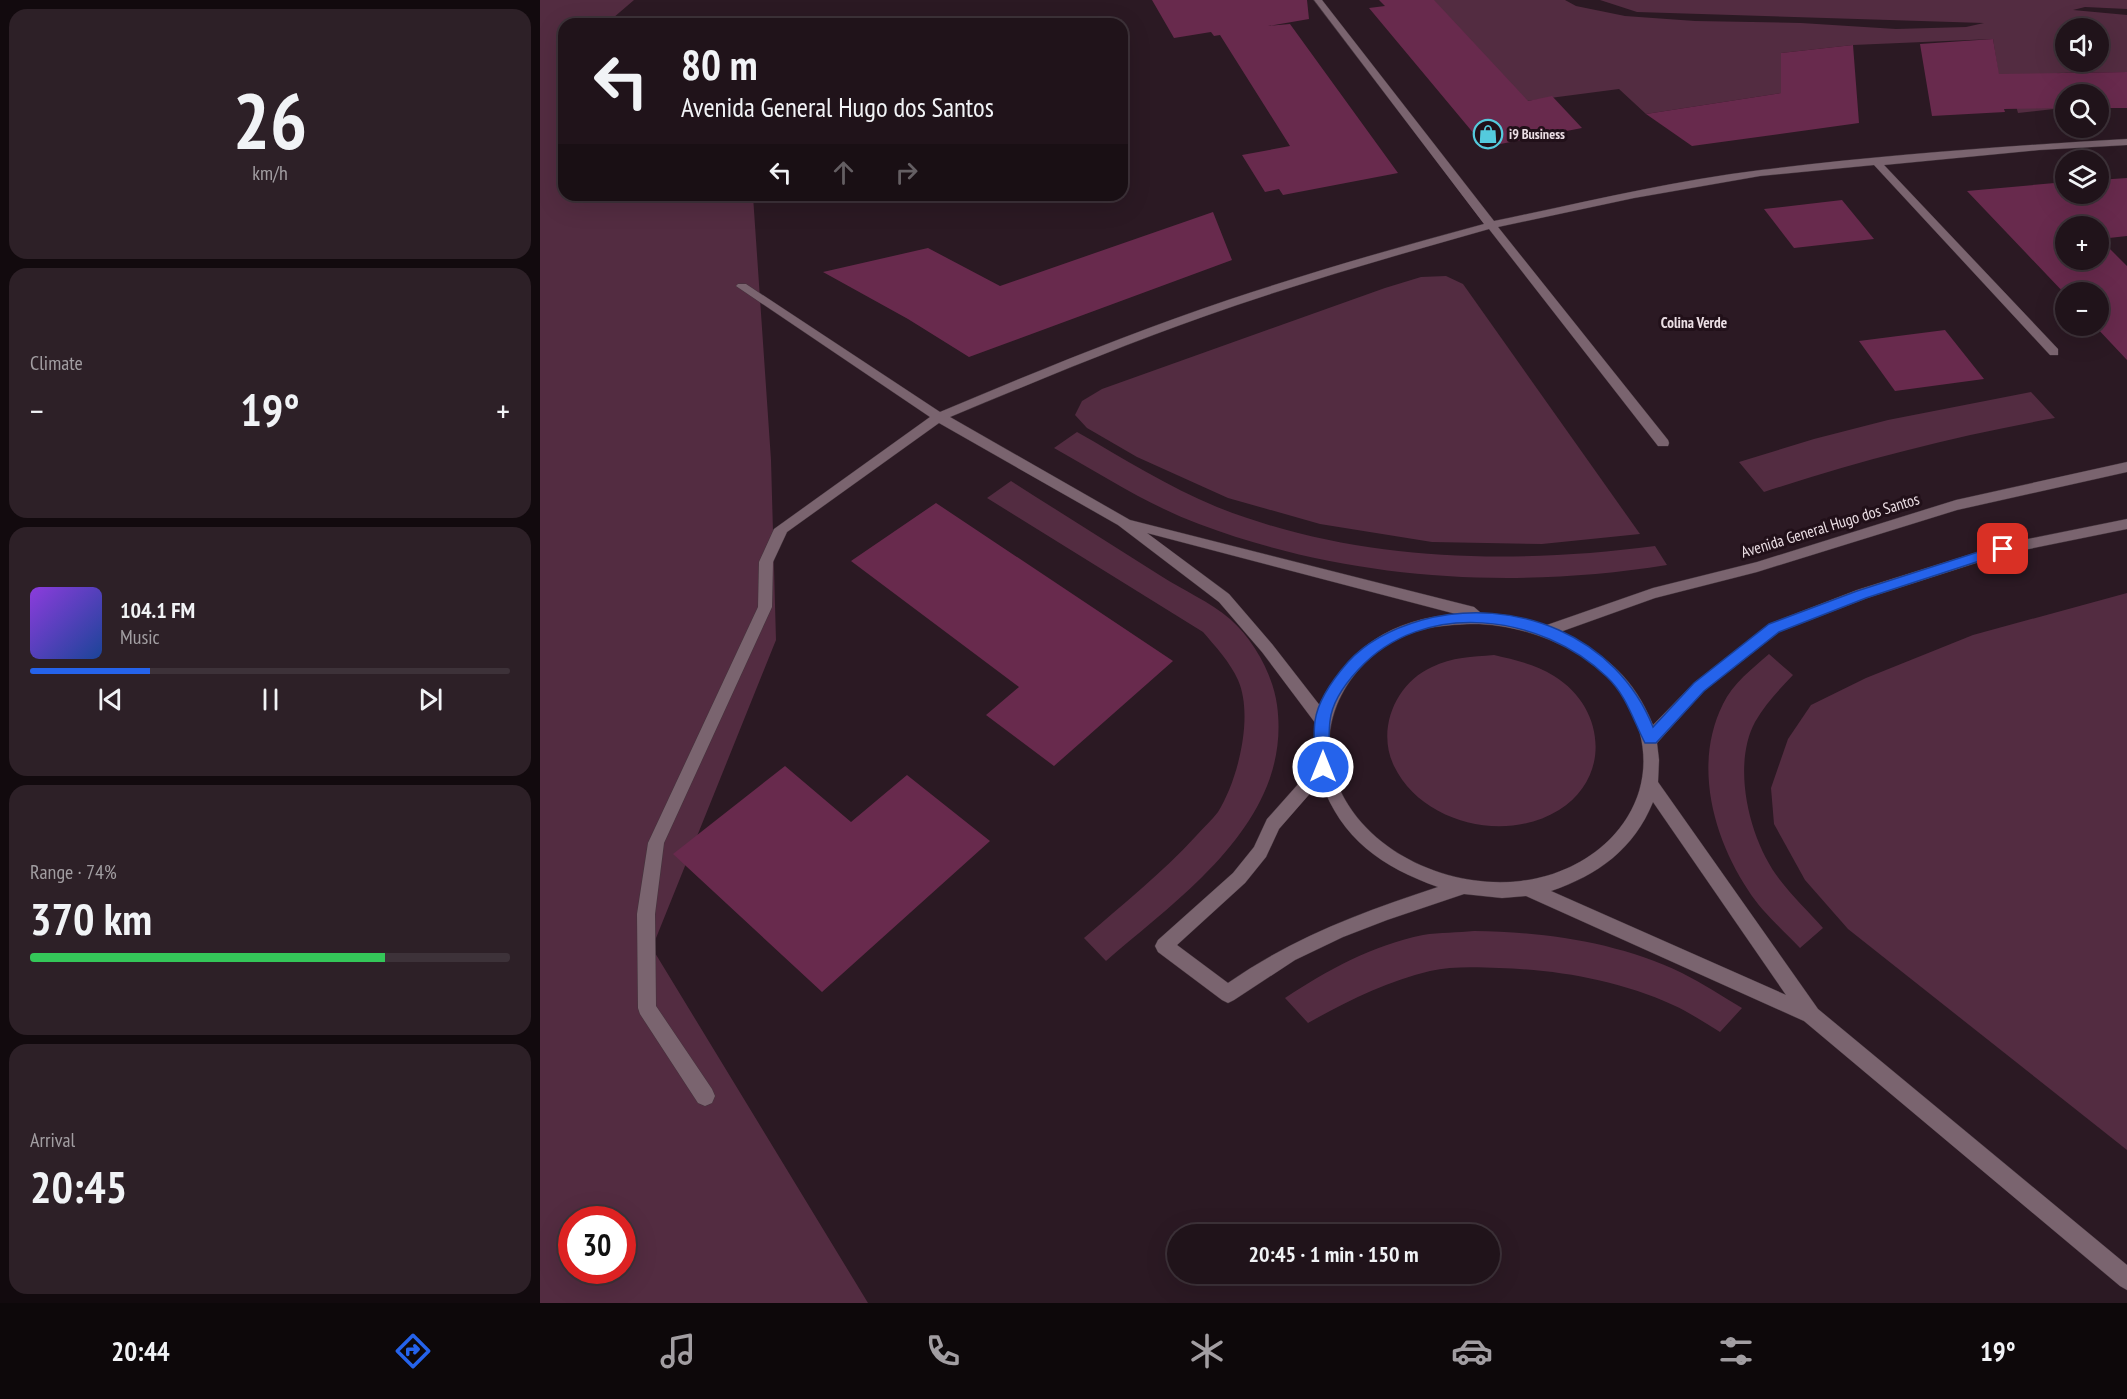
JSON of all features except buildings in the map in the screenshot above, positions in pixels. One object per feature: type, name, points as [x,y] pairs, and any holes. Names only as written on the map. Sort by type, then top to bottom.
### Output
[{"type":"street","points":[[1318,0],[1663,443]]},
{"type":"street","points":[[705,1096],[647,1008],[646,914],[656,843],[765,607],[766,562],[781,529],[939,417],[1059,367],[1231,303],[1376,257],[1491,225],[1634,195],[1760,173],[1875,160],[2127,142]]},
{"type":"street","points":[[1875,160],[2054,352]]},
{"type":"street","points":[[742,285],[939,417],[1123,522],[1224,598],[1267,648],[1322,720]]},
{"type":"street","name":"Avenida General Hugo dos Santos","points":[[1547,631],[1653,593],[1757,567],[1956,505],[2127,467]]},
{"type":"street","points":[[1123,522],[1491,618],[1519,622],[1547,631],[1583,649],[1614,674],[1637,704],[1650,739],[1651,785],[1637,822],[1610,853],[1572,876],[1526,888],[1494,890],[1462,887],[1412,871],[1369,843],[1339,807],[1323,767],[1322,720],[1338,683],[1365,653],[1402,631],[1445,619],[1491,618]]},
{"type":"street","points":[[1650,739],[1699,687],[1774,628],[1862,594],[2003,549],[2127,524]]},
{"type":"street","points":[[1323,767],[1273,824],[1260,852],[1239,878],[1164,946],[1228,994],[1267,967],[1312,943],[1395,909],[1462,887]]},
{"type":"street","points":[[1651,785],[1811,1015],[2127,1279]]},
{"type":"street","points":[[1526,888],[1811,1015]]},
{"type":"shaded area","points":[[540,0],[634,0],[613,18],[558,18],[558,201],[753,201],[771,460],[776,640],[652,948],[868,1303],[540,1303]]},
{"type":"shaded area","points":[[1433,0],[1565,0],[1576,6],[1625,16],[1896,29],[1966,27],[1984,23],[1637,12],[1600,0],[2127,0],[2127,9],[2085,7],[2073,10],[2127,15],[2127,72],[2057,73],[2059,84],[2055,84],[2055,109],[2018,113],[2010,85],[2000,84],[1993,39],[1853,45],[1781,53],[1781,93],[1646,114],[1619,89],[1527,101]]},
{"type":"shaded area","points":[[1446,276],[1463,284],[1640,534],[1542,544],[1432,542],[1320,524],[1228,498],[1137,457],[1087,428],[1075,415],[1082,401],[1102,389],[1385,288],[1421,277]]},
{"type":"shaded area","points":[[2031,392],[2055,418],[1908,450],[1836,469],[1764,492],[1739,462],[1888,420]]},
{"type":"shaded area","points":[[1077,432],[1163,481],[1217,507],[1270,525],[1324,539],[1378,549],[1489,557],[1545,556],[1655,546],[1667,565],[1608,573],[1490,578],[1430,575],[1313,558],[1255,543],[1180,516],[1125,489],[1054,448]]},
{"type":"shaded area","points":[[1011,481],[1230,619],[1247,637],[1261,659],[1275,694],[1277,746],[1268,784],[1250,819],[1226,852],[1197,882],[1106,961],[1084,938],[1170,863],[1216,815],[1225,799],[1242,748],[1243,695],[1231,667],[1203,632],[987,498]]},
{"type":"shaded area","points":[[2127,593],[2127,1150],[1848,929],[1805,880],[1774,824],[1771,788],[1788,739],[1811,705],[1866,678],[1973,635]]},
{"type":"shaded area","points":[[1769,654],[1793,675],[1768,703],[1755,722],[1748,740],[1744,782],[1753,825],[1769,864],[1785,886],[1823,928],[1800,948],[1759,905],[1736,869],[1717,824],[1708,775],[1709,751],[1714,727],[1727,696],[1737,683]]},
{"type":"shaded area","points":[[1494,655],[1540,668],[1571,689],[1584,705],[1592,723],[1596,742],[1594,761],[1588,780],[1576,796],[1559,810],[1538,820],[1515,825],[1491,826],[1467,822],[1445,814],[1424,802],[1407,786],[1394,766],[1387,737],[1393,709],[1399,696],[1419,674],[1447,661]]},
{"type":"shaded area","points":[[1474,931],[1554,937],[1606,946],[1657,962],[1682,973],[1742,1008],[1720,1032],[1673,1005],[1631,989],[1565,974],[1482,967],[1447,968],[1414,975],[1367,993],[1308,1023],[1285,998],[1334,968],[1386,945],[1423,935]]},
{"type":"place","name":"i9 Business","points":[[1488,134]]},
{"type":"district","name":"Colina Verde","points":[[1694,322]]},
{"type":"route","points":[[1323,767],[1322,720],[1338,683],[1365,653],[1402,631],[1445,619],[1491,618],[1519,622],[1547,631],[1583,649],[1614,674],[1637,704],[1650,739],[1699,687],[1774,628],[1862,594],[2003,549]]}]
